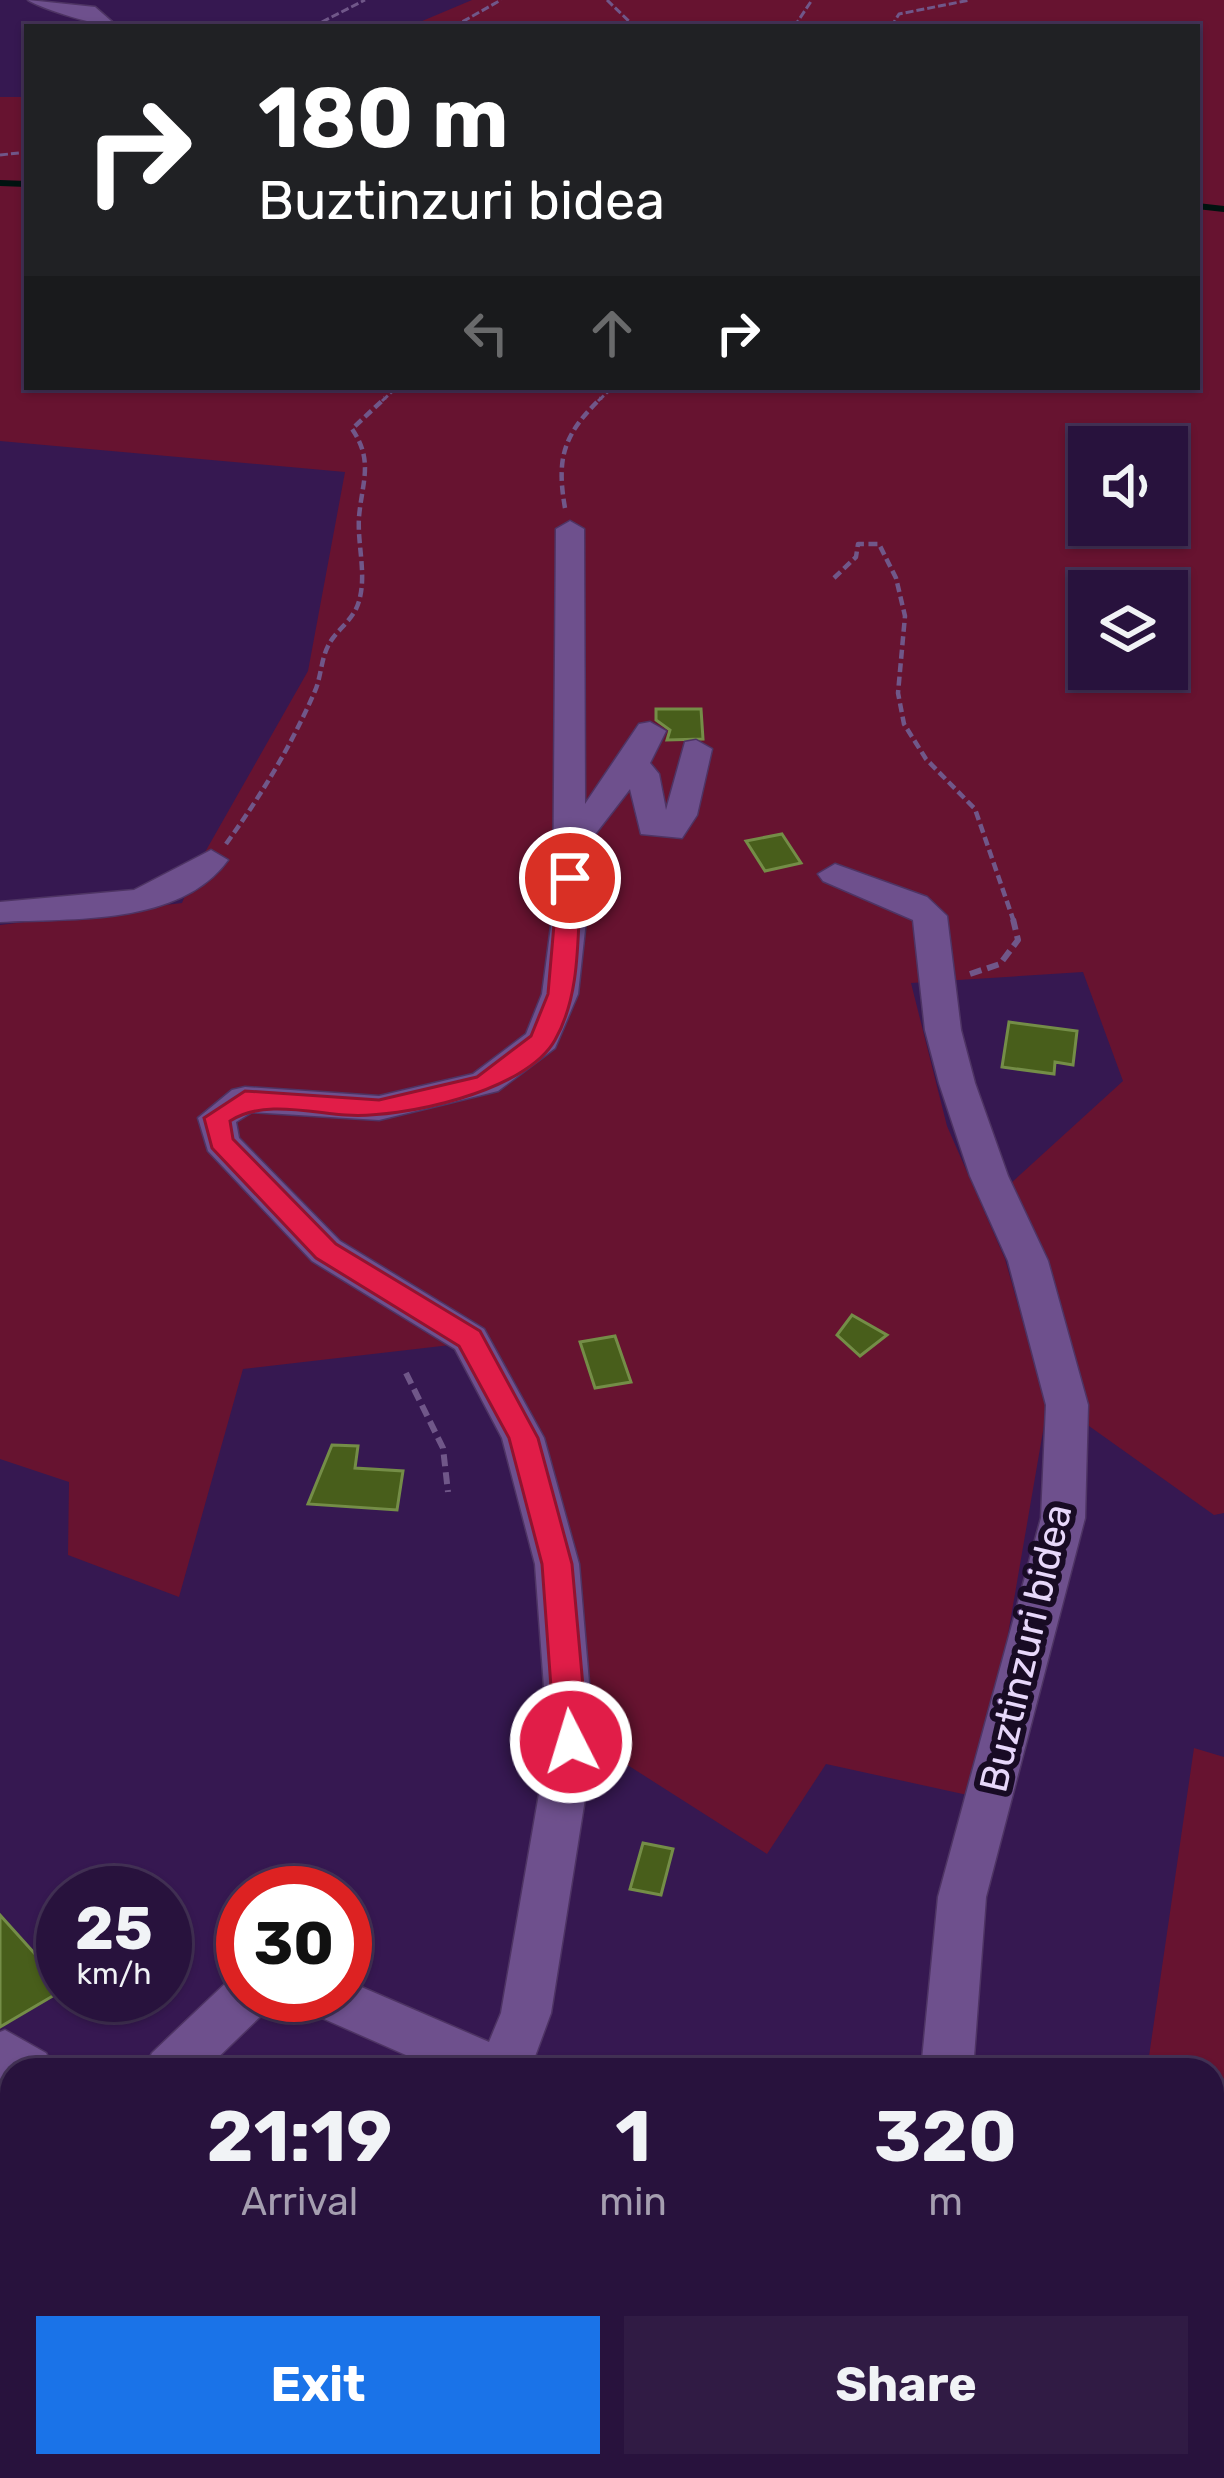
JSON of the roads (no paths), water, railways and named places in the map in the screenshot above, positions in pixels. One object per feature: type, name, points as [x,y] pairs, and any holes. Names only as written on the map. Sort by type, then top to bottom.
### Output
[{"type":"street","points":[[38,0],[88,11],[104,24]]},
{"type":"street","points":[[505,2058],[526,2013],[571,1742],[557,1564],[524,1438],[470,1339],[326,1251],[221,1142],[217,1118],[245,1099],[379,1108],[485,1083],[542,1040],[560,994],[570,911],[570,529]]},
{"type":"street","points":[[569,845],[633,764],[650,731]]},
{"type":"street","points":[[633,764],[643,774],[653,827],[670,831],[681,815],[696,749]]},
{"type":"street","points":[[0,912],[159,896],[192,881],[212,860]]},
{"type":"street","name":"Buztinzuri bidea","points":[[836,874],[915,904],[930,916],[957,1083],[989,1176],[1028,1261],[1067,1405],[1063,1518],[962,1897],[948,2058]]},
{"type":"street","points":[[372,2015],[472,2058]]},
{"type":"street","points":[[182,2058],[220,2022]]},
{"type":"waterway","points":[[0,183],[24,184]]},
{"type":"waterway","points":[[1200,206],[1224,209]]}]
